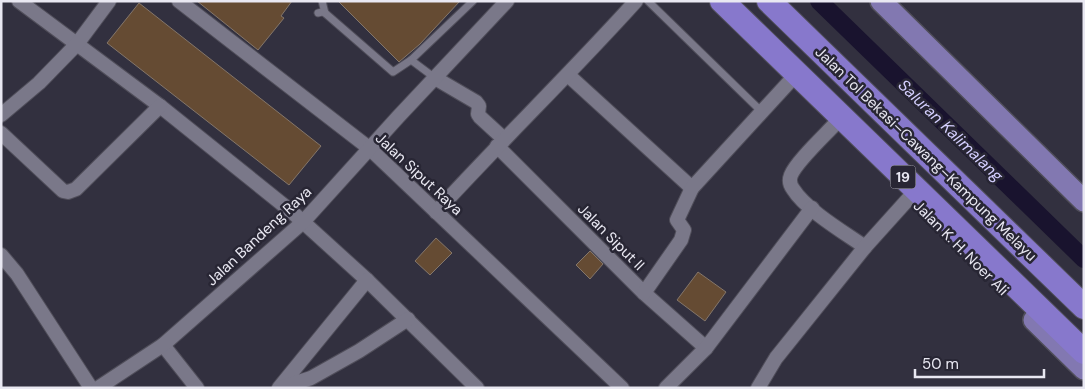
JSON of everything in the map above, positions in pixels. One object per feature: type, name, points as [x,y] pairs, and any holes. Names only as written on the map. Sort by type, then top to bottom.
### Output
[{"type":"highway","name":"19","points":[[722,1],[1084,352]]},
{"type":"highway","name":"Jalan Tol Bekasi–Cawang–Kampung Melayu","points":[[769,1],[1084,307]]},
{"type":"main road","name":"Jalan K. H. Noer Ali","points":[[711,1],[1084,369]]},
{"type":"main road","points":[[881,1],[1084,201]]},
{"type":"street","points":[[19,1],[160,106],[303,222],[368,280],[408,319],[471,386]]},
{"type":"street","points":[[1,115],[39,83],[77,44],[109,1]]},
{"type":"street","name":"Jalan Siput Raya","points":[[179,1],[369,148],[622,388]]},
{"type":"street","name":"Jalan Bandeng Raya","points":[[98,388],[163,345],[303,222],[369,148],[507,1]]},
{"type":"street","points":[[436,212],[500,142],[568,74],[636,1]]},
{"type":"street","points":[[568,74],[692,188]]},
{"type":"street","name":"Jalan Siput II","points":[[435,78],[476,102],[479,106],[478,114],[480,118],[500,142],[644,292],[706,348]]},
{"type":"street","points":[[644,292],[681,240],[684,230],[678,220],[692,188],[791,80]]},
{"type":"street","points":[[1,133],[63,190],[68,192],[76,189],[160,106]]},
{"type":"street","points":[[836,123],[795,168],[790,177],[790,183],[794,192],[815,211],[865,247]]},
{"type":"street","points":[[746,388],[760,383],[776,358],[865,247],[910,197]]},
{"type":"street","points":[[666,388],[706,348],[815,211]]},
{"type":"street","points":[[1,256],[17,274],[91,388]]},
{"type":"street","points":[[279,388],[368,280]]},
{"type":"street","points":[[279,388],[318,374],[359,351],[408,319]]},
{"type":"street","points":[[163,345],[197,388]]},
{"type":"lane","points":[[322,1],[322,13],[392,72],[411,60],[473,1]]},
{"type":"lane","points":[[648,1],[762,112]]},
{"type":"lane","points":[[411,60],[435,78]]},
{"type":"building","points":[[197,1],[292,1],[281,16],[284,18],[258,50]]},
{"type":"building","points":[[338,1],[460,1],[420,44],[399,62]]},
{"type":"building","points":[[139,3],[321,146],[289,185],[107,43]]},
{"type":"building","points":[[436,238],[452,253],[430,275],[415,261]]},
{"type":"building","points":[[590,251],[603,264],[590,279],[576,265]]},
{"type":"building","points":[[698,272],[726,292],[705,321],[677,300]]},
{"type":"waterway","name":"Saluran Kalimalang","points":[[819,1],[1084,259]]}]
